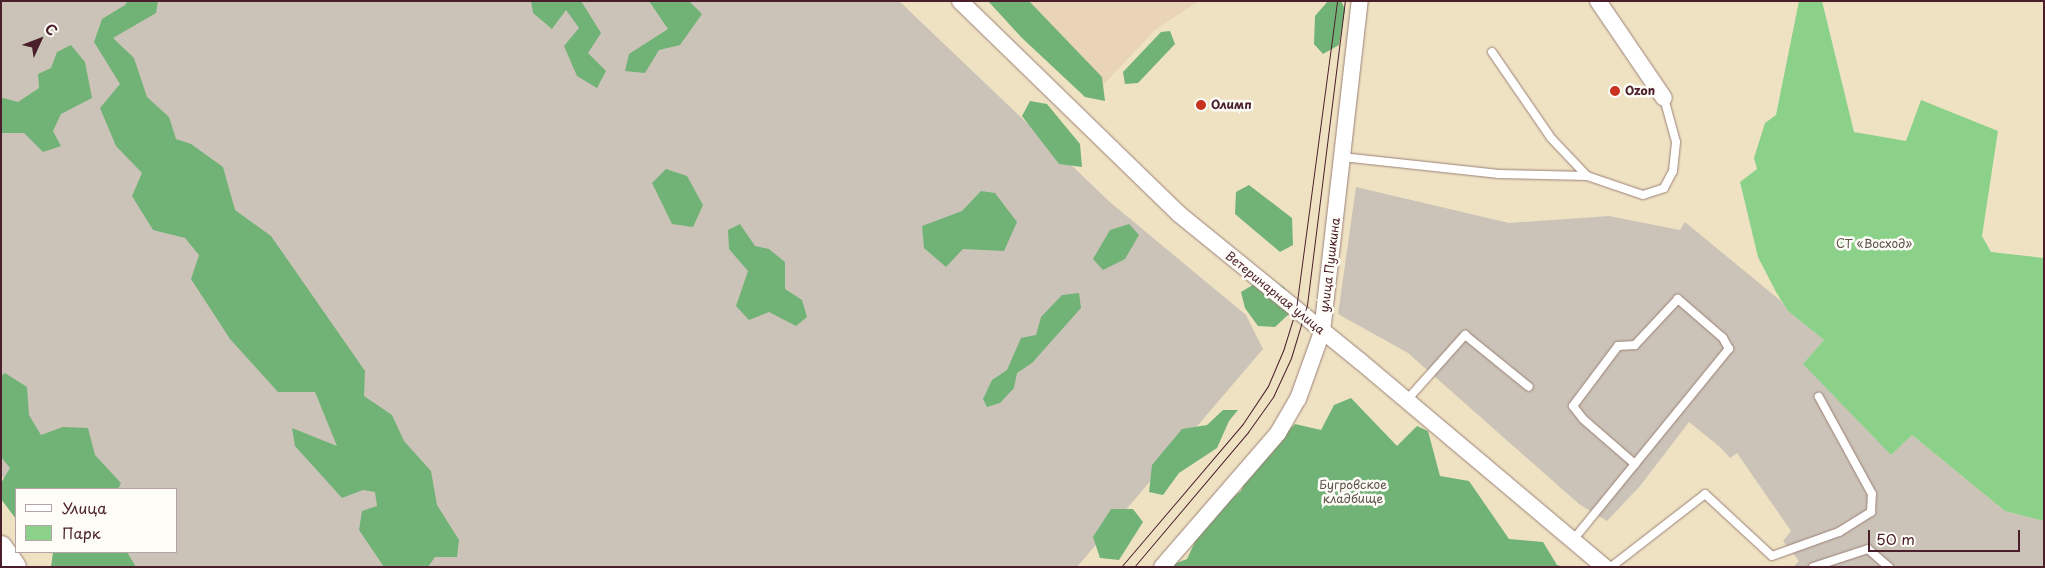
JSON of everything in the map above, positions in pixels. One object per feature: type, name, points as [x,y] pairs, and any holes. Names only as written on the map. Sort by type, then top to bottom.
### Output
[{"type":"street","name":"Ветеринарная улица","points":[[960,1],[1179,214],[1605,567]]},
{"type":"street","name":"улица Пушкина","points":[[1162,567],[1278,433],[1298,399],[1322,332],[1360,1]]},
{"type":"street","points":[[1598,1],[1664,98]]},
{"type":"street","points":[[1,547],[15,567]]},
{"type":"lane","points":[[1492,52],[1552,138],[1587,176]]},
{"type":"lane","points":[[1342,157],[1499,174],[1587,176],[1643,195],[1664,188],[1673,171],[1676,142],[1664,98]]},
{"type":"lane","points":[[1573,540],[1729,350],[1723,338],[1678,299],[1635,345],[1618,346],[1573,406],[1583,419],[1635,464]]},
{"type":"lane","points":[[1406,401],[1465,335],[1529,387]]},
{"type":"lane","points":[[1611,567],[1705,494],[1772,556],[1839,532],[1871,512],[1872,494],[1819,397]]},
{"type":"lane","points":[[1813,567],[1868,549],[1890,567]]},
{"type":"shaded area","points":[[4,1],[899,1],[1111,203],[1246,315],[1263,349],[1077,567],[66,567],[57,553],[178,553],[178,488],[15,488],[15,495],[1,475],[1,3]]},
{"type":"shaded area","points":[[999,1],[1199,1],[1155,30],[1094,95]]},
{"type":"shaded area","points":[[1356,187],[1509,223],[1609,216],[1680,230],[1685,222],[1781,301],[1788,311],[1824,340],[1804,364],[1891,455],[1912,435],[2005,511],[2044,521],[2044,567],[1793,567],[1799,561],[1783,541],[1791,531],[1737,453],[1730,458],[1720,447],[1689,422],[1640,486],[1607,521],[1579,504],[1408,353],[1338,314]]},
{"type":"green space","points":[[128,1],[158,1],[156,13],[113,38],[134,58],[147,97],[169,117],[176,139],[191,144],[223,167],[235,210],[271,236],[365,371],[364,396],[392,415],[404,441],[431,471],[437,505],[459,540],[457,557],[435,557],[428,567],[384,567],[359,530],[362,511],[377,506],[375,492],[363,490],[342,498],[295,446],[292,428],[337,446],[315,392],[278,392],[230,339],[191,279],[199,255],[185,238],[153,230],[132,196],[142,173],[116,146],[100,108],[120,84],[94,42],[102,19],[125,5]]},
{"type":"green space","points":[[531,1],[581,1],[601,33],[588,53],[606,71],[597,88],[577,76],[564,46],[579,28],[566,10],[552,29],[533,13]]},
{"type":"green space","points":[[649,1],[689,1],[702,14],[680,45],[659,50],[645,73],[625,71],[629,54],[668,29]]},
{"type":"green space","points":[[988,1],[1030,2],[1102,77],[1105,101],[1085,97],[1021,37]]},
{"type":"green space","points":[[1328,1],[1341,1],[1345,9],[1339,45],[1323,54],[1314,44],[1315,16]]},
{"type":"green space","name":"СТ «Восход»","points":[[1799,1],[1822,1],[1854,132],[1906,141],[1921,100],[1998,131],[1982,236],[1991,252],[2044,258],[2044,521],[2005,511],[1912,435],[1891,455],[1803,364],[1824,340],[1788,311],[1776,292],[1758,257],[1740,182],[1757,169],[1754,158],[1765,123],[1776,115]]},
{"type":"green space","points":[[1170,31],[1175,44],[1138,83],[1125,84],[1123,72],[1161,32]]},
{"type":"green space","points":[[71,45],[85,62],[92,98],[61,114],[53,131],[61,146],[43,152],[24,133],[1,133],[1,100],[3,98],[18,102],[39,88],[38,74],[51,68],[57,52]]},
{"type":"green space","points":[[1030,101],[1047,104],[1080,144],[1082,167],[1059,164],[1022,116]]},
{"type":"green space","points":[[666,169],[687,176],[703,205],[693,227],[672,224],[652,183]]},
{"type":"green space","points":[[1249,185],[1292,218],[1293,245],[1280,252],[1235,214],[1236,192]]},
{"type":"green space","points":[[981,191],[995,193],[1017,222],[1004,251],[963,249],[946,267],[924,248],[922,226],[962,211]]},
{"type":"green space","points":[[740,224],[755,246],[769,249],[785,262],[785,289],[802,300],[807,317],[796,326],[769,312],[749,320],[736,306],[748,271],[729,249],[728,230]]},
{"type":"green space","points":[[1129,224],[1139,235],[1125,259],[1103,270],[1093,259],[1110,230]]},
{"type":"green space","points":[[1266,277],[1285,288],[1290,313],[1275,327],[1258,326],[1245,308],[1241,292]]},
{"type":"green space","points":[[1079,293],[1081,308],[1032,363],[1017,373],[1014,388],[1000,403],[987,407],[983,399],[992,380],[1007,370],[1021,338],[1036,335],[1041,317],[1062,295]]},
{"type":"green space","points":[[5,373],[27,387],[29,415],[41,435],[63,427],[88,428],[95,455],[121,483],[118,488],[15,488],[15,518],[1,499],[1,483],[10,468],[1,457],[1,376]]},
{"type":"green space","name":"Бугровское кладбище","points":[[1351,398],[1397,446],[1417,426],[1428,431],[1440,476],[1469,481],[1509,539],[1543,542],[1557,565],[1565,567],[1166,567],[1187,559],[1199,533],[1217,510],[1241,491],[1249,472],[1295,424],[1321,430],[1334,405]]},
{"type":"green space","points":[[1223,410],[1238,410],[1229,421],[1217,448],[1179,473],[1163,495],[1149,492],[1152,465],[1182,429],[1207,425]]},
{"type":"green space","points":[[1111,509],[1133,509],[1143,522],[1119,560],[1100,558],[1093,537]]},
{"type":"green space","points":[[53,553],[128,553],[136,567],[51,567]]},
{"type":"tram line","points":[[1121,567],[1242,425],[1268,386],[1283,351],[1296,309],[1337,1]]},
{"type":"tram line","points":[[1134,567],[1248,432],[1273,397],[1291,358],[1307,305],[1345,1]]},
{"type":"place","name":"Ozon","points":[[1615,91]]},
{"type":"place","name":"Олимп","points":[[1201,105]]}]
